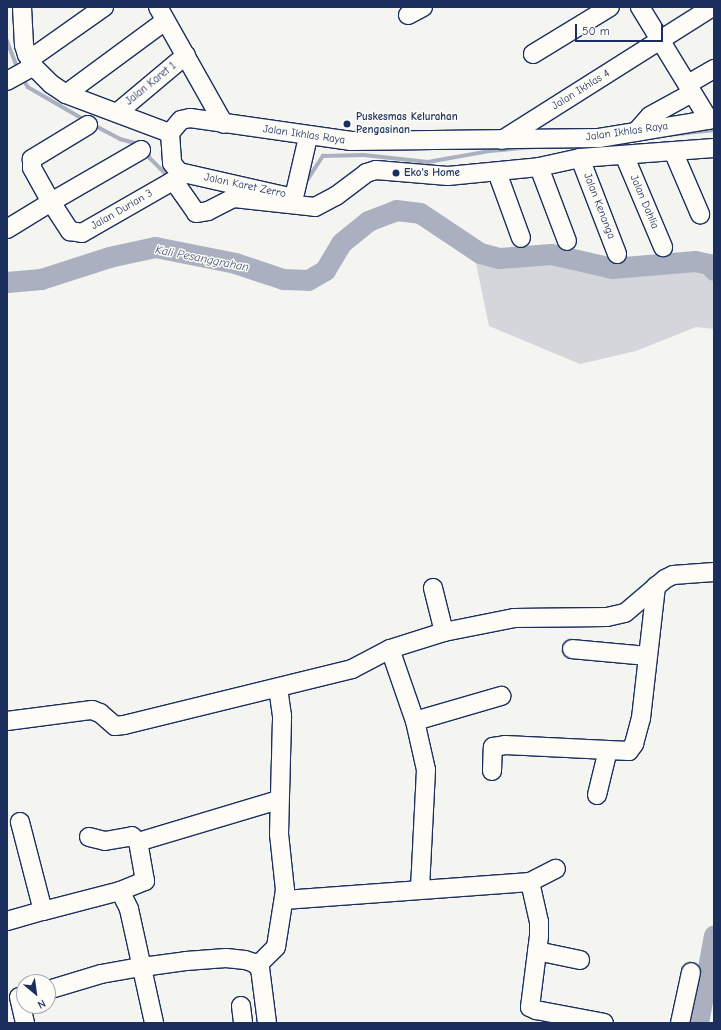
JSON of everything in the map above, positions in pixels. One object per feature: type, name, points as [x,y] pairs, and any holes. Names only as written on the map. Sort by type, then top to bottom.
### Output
[{"type":"street","points":[[22,7],[24,45],[30,64],[66,94],[170,133]]},
{"type":"street","points":[[7,81],[104,7]]},
{"type":"street","points":[[533,54],[610,7]]},
{"type":"street","name":"Jalan Ikhlas Raya","points":[[170,133],[181,120],[190,118],[308,137],[351,141],[600,138],[711,119],[690,89],[640,7]]},
{"type":"street","name":"Jalan Ikhlas 4","points":[[501,140],[712,7]]},
{"type":"street","points":[[66,94],[162,14],[224,124]]},
{"type":"street","name":"Jalan Karet 1","points":[[116,113],[186,55]]},
{"type":"street","points":[[636,132],[650,116],[690,89],[714,69]]},
{"type":"street","points":[[51,202],[32,168],[32,159],[88,125]]},
{"type":"street","name":"Jalan Karet Zerro","points":[[170,133],[172,163],[179,172],[289,197],[295,193],[308,137]]},
{"type":"street","points":[[522,238],[497,172],[539,167],[580,158],[625,157],[673,150],[714,148]]},
{"type":"street","points":[[7,229],[141,150]]},
{"type":"street","points":[[673,150],[700,214]]},
{"type":"street","name":"Jalan Dahlia","points":[[625,157],[663,247]]},
{"type":"street","name":"Jalan Kenanga","points":[[580,158],[617,254]]},
{"type":"street","points":[[539,167],[567,241]]},
{"type":"street","name":"Jalan Durian 3","points":[[51,202],[75,233],[82,234],[171,182],[179,188],[193,210],[200,213],[208,211],[234,198],[315,207],[336,196],[366,173],[385,170],[448,176],[497,172]]},
{"type":"street","points":[[7,721],[92,710],[100,712],[115,726],[124,725],[352,669],[390,648],[444,632],[514,618],[607,617],[625,613],[665,579],[682,573],[714,572]]},
{"type":"street","points":[[492,771],[493,747],[522,745],[629,751],[634,744],[641,718],[646,656],[656,586]]},
{"type":"street","points":[[433,588],[444,632]]},
{"type":"street","points":[[390,648],[416,721],[426,784],[420,890]]},
{"type":"street","points":[[572,648],[646,656]]},
{"type":"street","points":[[267,1023],[259,967],[276,947],[284,900],[278,800],[282,716],[278,688]]},
{"type":"street","points":[[416,721],[501,696]]},
{"type":"street","points":[[598,795],[608,750]]},
{"type":"street","points":[[138,842],[278,800]]},
{"type":"street","points":[[20,822],[43,911]]},
{"type":"street","points":[[7,921],[120,891],[145,881],[138,842],[132,836],[105,840],[89,837]]},
{"type":"street","points":[[284,900],[420,890],[470,884],[530,882],[556,869]]},
{"type":"street","points":[[530,882],[539,922],[530,1007],[536,1010],[580,1020],[604,1023]]},
{"type":"street","points":[[120,891],[129,909],[154,1023]]},
{"type":"street","points":[[537,951],[580,960]]},
{"type":"street","points":[[56,988],[101,974],[142,967],[226,958],[245,960],[259,967]]},
{"type":"street","points":[[680,1023],[691,972]]},
{"type":"shaded area","points":[[473,249],[500,263],[544,252],[627,268],[687,263],[714,270],[714,329],[696,327],[636,351],[580,364],[489,326]]},
{"type":"waterway","points":[[7,40],[18,69]]},
{"type":"waterway","points":[[23,78],[28,87],[85,120]]},
{"type":"waterway","points":[[94,125],[120,139],[139,144]]},
{"type":"waterway","points":[[669,135],[714,130]]},
{"type":"waterway","points":[[306,182],[323,156],[364,155],[428,162],[490,151],[534,147]]},
{"type":"waterway","points":[[148,151],[150,158],[169,177]]},
{"type":"waterway","name":"Kali Pesanggrahan","points":[[7,282],[41,279],[109,257],[155,247],[235,263],[283,279],[308,280],[325,270],[341,243],[368,221],[396,210],[420,213],[480,253],[499,258],[551,254],[612,268],[695,261],[709,264],[714,270]]},
{"type":"waterway","name":"Kali Pesanggrahan","points":[[698,1023],[714,935]]},
{"type":"place","name":"Puskesmas Kelurahan Pengasinan","points":[[347,124]]},
{"type":"place","name":"Eko's Home","points":[[396,173]]}]
